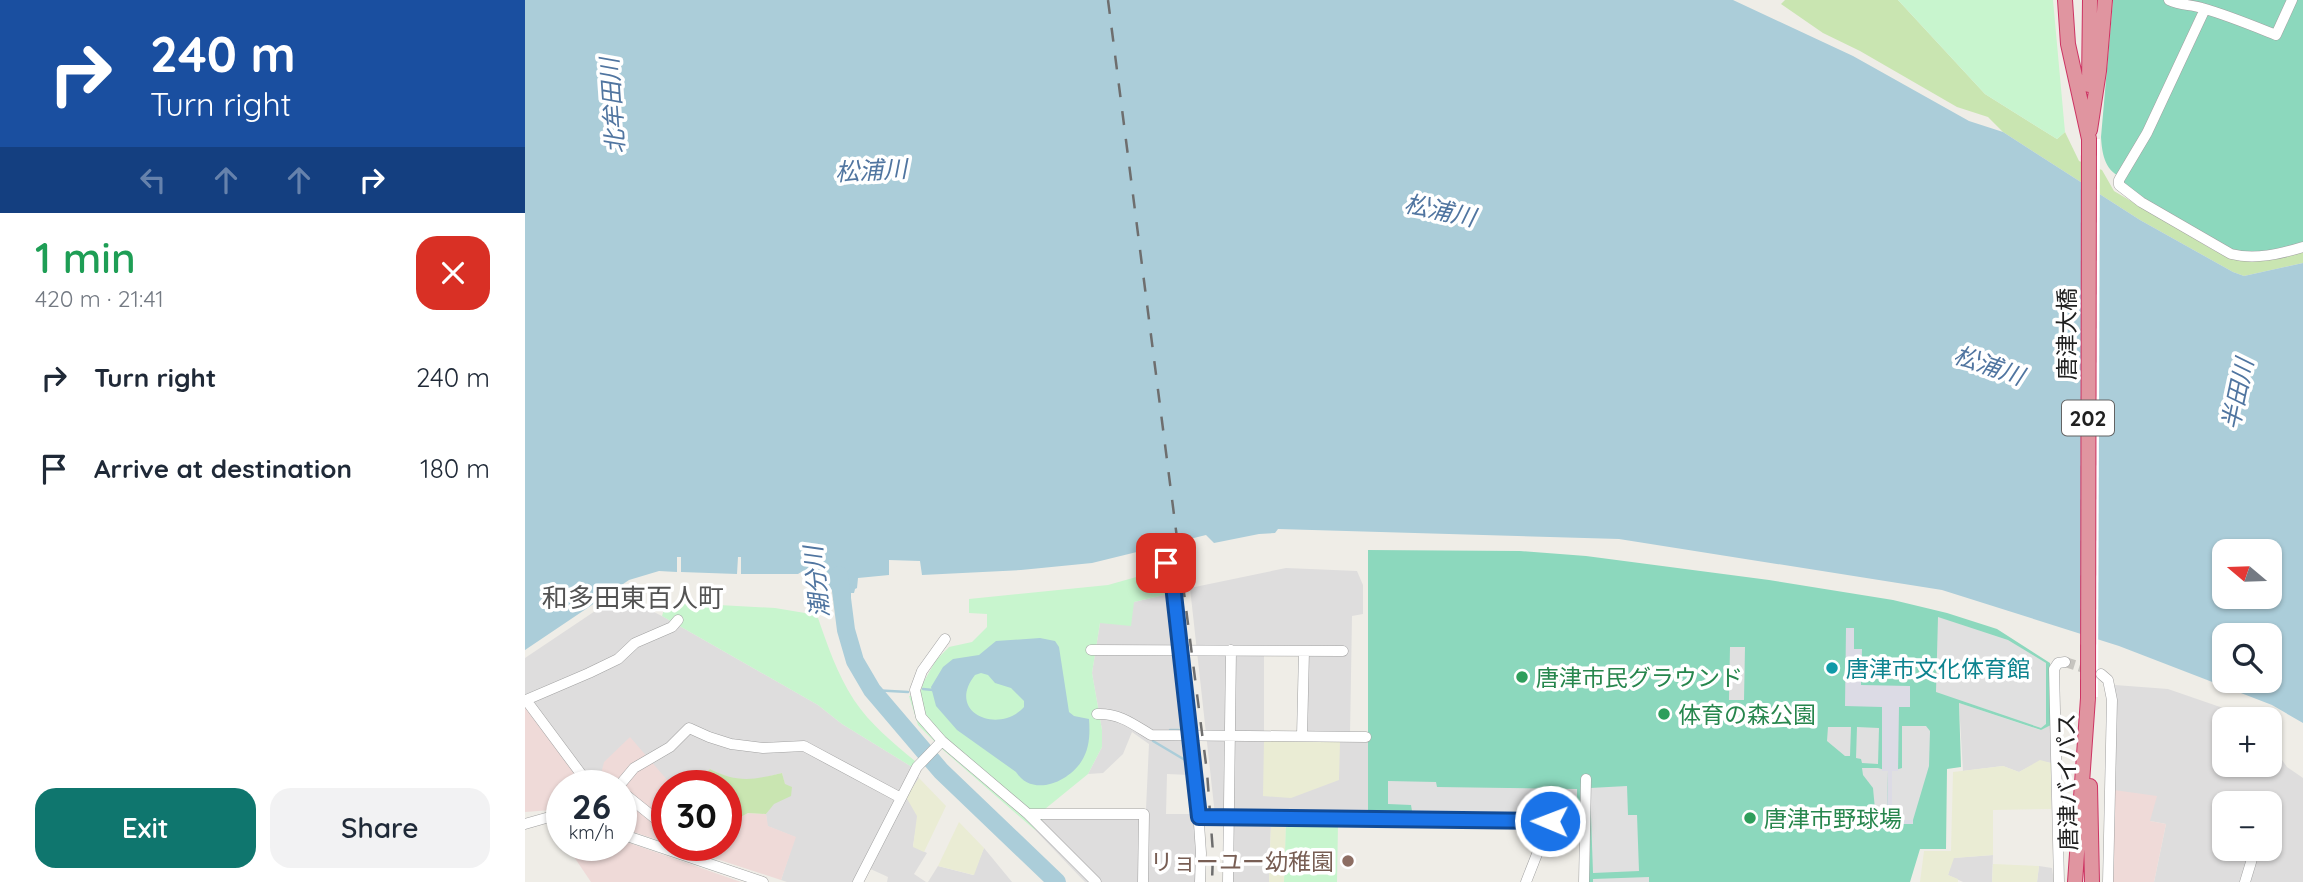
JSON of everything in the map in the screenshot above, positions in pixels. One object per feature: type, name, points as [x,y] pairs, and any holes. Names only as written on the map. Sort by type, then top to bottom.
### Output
[{"type":"highway","name":"202","points":[[2065,0],[2068,44],[2089,139]]},
{"type":"highway","name":"202","points":[[2089,139],[2090,0]]},
{"type":"highway","name":"202","points":[[2089,139],[2099,71],[2105,0]]},
{"type":"highway","name":"唐津大橋","points":[[2088,698],[2089,139]]},
{"type":"highway","name":"唐津バイパス","points":[[2075,882],[2088,698]]},
{"type":"highway","name":"唐津バイパス","points":[[2088,698],[2092,882]]},
{"type":"street","points":[[2169,0],[2184,6],[2205,9],[2276,34],[2292,0]]},
{"type":"street","points":[[2205,9],[2153,121],[2119,180],[2119,185],[2141,202],[2231,254],[2245,257],[2263,256],[2303,247]]},
{"type":"street","points":[[1166,563],[1173,585],[1199,817],[1202,853],[1200,882]]},
{"type":"street","points":[[580,770],[526,700],[618,659],[635,643],[672,627],[678,620]]},
{"type":"street","points":[[945,639],[922,671],[915,690],[921,717],[939,744],[1028,814],[1096,882]]},
{"type":"street","points":[[1091,650],[1343,651]]},
{"type":"street","points":[[1229,882],[1231,650]]},
{"type":"street","points":[[1302,733],[1304,651]]},
{"type":"street","points":[[2059,882],[2054,669],[2058,663],[2065,662]]},
{"type":"street","points":[[2101,674],[2108,680],[2112,700],[2108,882]]},
{"type":"street","points":[[1097,714],[1124,718],[1151,735],[1302,733],[1366,737]]},
{"type":"street","points":[[632,770],[670,747],[689,728],[731,744],[763,748],[804,746],[901,798]]},
{"type":"street","points":[[858,882],[917,767],[939,744]]},
{"type":"street","points":[[1584,882],[1586,779]]},
{"type":"street","points":[[637,804],[651,815]]},
{"type":"street","points":[[1028,814],[1144,814],[1143,882]]},
{"type":"street","points":[[525,818],[546,817]]},
{"type":"street","points":[[1199,817],[1550,821],[1526,882]]},
{"type":"street","points":[[525,824],[546,820]]},
{"type":"street","points":[[698,861],[764,882]]},
{"type":"street","points":[[2245,882],[2251,861]]},
{"type":"shaded area","points":[[1286,568],[1357,571],[1363,585],[1363,614],[1352,616],[1350,734],[1368,737],[1368,822],[1271,823],[1269,882],[1232,882],[1232,816],[1215,815],[1190,588]],"holes":[[[1301,654],[1299,741],[1340,742],[1264,796],[1264,655]]]},
{"type":"shaded area","points":[[1168,594],[1190,775],[1167,774],[1166,814],[1194,814],[1198,852],[1197,882],[1085,882],[1035,830],[1043,819],[1045,809],[1146,809],[1149,744],[1132,732],[1123,754],[1103,773],[1088,774],[1102,747],[1102,730],[1092,673],[1100,623],[1134,602]]},
{"type":"shaded area","points":[[619,595],[662,616],[818,705],[842,724],[912,767],[919,778],[907,797],[918,816],[913,846],[927,853],[914,874],[926,882],[887,882],[888,877],[864,866],[856,882],[781,880],[795,837],[767,826],[766,814],[785,785],[782,773],[755,780],[742,779],[742,770],[651,770],[651,781],[637,780],[637,770],[578,770],[525,701],[525,658]]},
{"type":"shaded area","points":[[1938,617],[2008,640],[2046,663],[2046,724],[2041,728],[1936,692]]},
{"type":"shaded area","points":[[1846,628],[1854,628],[1854,649],[1862,649],[1861,685],[1910,686],[1910,707],[1899,707],[1898,771],[1892,771],[1892,813],[1899,820],[1913,820],[1913,824],[1898,824],[1891,831],[1876,824],[1876,820],[1880,820],[1887,813],[1888,771],[1882,771],[1882,707],[1845,706]]},
{"type":"shaded area","points":[[1730,647],[1745,647],[1744,700],[1729,700]]},
{"type":"shaded area","points":[[2115,685],[2168,689],[2220,707],[2212,707],[2212,777],[2282,777],[2282,760],[2303,778],[2303,882],[2154,882],[2166,824],[2150,821],[2114,790]]},
{"type":"shaded area","points":[[525,701],[576,770],[546,770],[546,810],[525,812]]},
{"type":"shaded area","points":[[1959,703],[2040,730],[2051,725],[2051,763],[2040,761],[2019,772],[2003,766],[1963,771]]},
{"type":"shaded area","points":[[1902,726],[1926,726],[1930,731],[1929,766],[1913,820],[1898,820],[1892,814],[1892,771],[1902,768]]},
{"type":"shaded area","points":[[1828,727],[1851,727],[1850,756],[1845,756],[1827,741]]},
{"type":"shaded area","points":[[1857,727],[1879,728],[1878,764],[1862,763],[1861,759],[1856,758]]},
{"type":"shaded area","points":[[630,737],[659,770],[651,770],[651,838],[637,833],[637,770],[602,770],[604,762]]},
{"type":"shaded area","points":[[1862,768],[1888,771],[1887,813],[1880,820],[1876,820],[1873,788],[1863,775]]},
{"type":"shaded area","points":[[1388,781],[1436,782],[1437,787],[1577,789],[1577,814],[1412,811],[1411,805],[1388,804]]},
{"type":"shaded area","points":[[1627,786],[1628,815],[1637,815],[1639,871],[1593,873],[1590,788]]},
{"type":"shaded area","points":[[2114,790],[2157,796],[2150,821],[2166,824],[2154,882],[2112,882]]},
{"type":"shaded area","points":[[748,813],[766,814],[768,826],[796,837],[781,880],[723,861],[742,861],[742,816]]},
{"type":"shaded area","points":[[637,846],[651,850],[651,861],[681,861],[741,882],[591,882],[577,861],[637,861]]},
{"type":"shaded area","points":[[984,848],[1012,882],[928,882],[938,866],[973,875]]},
{"type":"shaded area","points":[[1993,855],[1992,882],[1963,882],[1948,875],[1953,858]]},
{"type":"shaded area","points":[[2039,866],[2052,868],[2054,882],[2037,882]]},
{"type":"shaded area","points":[[1649,877],[1649,882],[1593,882],[1593,879]]},
{"type":"green space","points":[[1785,0],[1898,0],[1985,94],[2057,139],[2065,132],[2079,161],[2102,170],[2114,191],[2215,251],[2231,257],[2303,250],[2303,263],[2244,276],[2233,272],[2140,220],[2003,132],[1988,117],[1957,107],[1860,51],[1823,33],[1781,4]]},
{"type":"green space","points":[[1898,0],[2053,0],[2065,132],[2057,139],[1985,94]]},
{"type":"green space","points":[[2113,0],[2303,0],[2303,243],[2262,253],[2232,252],[2122,185],[2121,177],[2107,165],[2101,137]]},
{"type":"green space","name":"体育の森公園","points":[[1368,550],[1520,551],[1586,556],[1769,580],[1893,600],[1947,613],[1997,629],[2050,663],[2051,725],[2041,730],[1959,703],[1961,767],[1947,769],[1946,849],[1920,849],[1910,882],[1580,882],[1581,819],[1368,817]]},
{"type":"green space","points":[[1154,572],[1163,578],[1168,594],[1134,602],[1131,626],[1100,623],[1092,673],[1102,730],[1102,747],[1088,774],[1045,809],[1043,819],[1035,830],[918,725],[909,696],[920,694],[936,660],[949,647],[972,642],[987,627],[987,614],[969,613],[969,599],[1108,585]]},
{"type":"green space","points":[[683,603],[775,608],[817,615],[837,669],[854,700],[890,740],[915,761],[912,767],[842,724],[818,705],[662,616],[665,606]]},
{"type":"green space","points":[[1264,741],[1340,742],[1339,780],[1291,798],[1263,796]]},
{"type":"green space","points":[[2040,760],[2051,763],[2051,809],[1993,810],[1993,855],[1954,858],[1948,875],[1958,879],[1958,882],[1920,882],[1924,851],[1951,851],[1953,772],[2003,766],[2019,772]]},
{"type":"green space","points":[[782,773],[785,784],[792,787],[791,796],[774,804],[766,814],[748,813],[742,816],[742,779]]},
{"type":"green space","points":[[919,778],[946,806],[924,852],[913,847],[917,816],[906,797]]},
{"type":"green space","points":[[959,822],[984,848],[974,875],[938,866]]},
{"type":"green space","points":[[1271,823],[1286,823],[1284,882],[1269,882]]},
{"type":"green space","points":[[1286,823],[1338,824],[1337,882],[1284,882]]},
{"type":"green space","points":[[1993,864],[2039,866],[2037,882],[1992,882]]},
{"type":"water","points":[[525,0],[1733,0],[1853,56],[1969,121],[2003,132],[2140,220],[2233,272],[2244,276],[2303,263],[2303,723],[2282,711],[2282,707],[2275,707],[2241,693],[2282,693],[2282,623],[2212,623],[2212,682],[2119,646],[1942,590],[1619,539],[1278,529],[1275,533],[1214,543],[1206,535],[1092,563],[1021,570],[922,575],[920,561],[889,560],[889,575],[858,578],[857,588],[851,593],[851,598],[834,598],[833,588],[823,592],[823,579],[806,571],[798,574],[741,574],[741,557],[738,557],[737,574],[681,572],[681,557],[677,557],[677,572],[659,571],[629,580],[525,650]]},
{"type":"water","points":[[1040,638],[1055,641],[1059,647],[1069,712],[1074,716],[1089,719],[1089,730],[1084,757],[1075,769],[1059,781],[1040,785],[1023,780],[1016,772],[957,730],[936,706],[931,687],[943,667],[953,659],[979,655],[996,641]],"holes":[[[975,675],[988,675],[995,683],[1011,688],[1024,701],[1024,707],[1002,719],[979,716],[971,709],[966,700],[967,688]]]},
{"type":"pier","points":[[2083,139],[2100,139],[2098,697],[2081,697]]},
{"type":"waterway","name":"潮分川","points":[[839,575],[846,630],[855,661],[872,690],[941,771],[1057,882]]},
{"type":"waterway","points":[[923,689],[933,690]]},
{"type":"waterway","points":[[872,690],[908,692]]},
{"type":"waterway","points":[[1170,730],[1181,730]]},
{"type":"waterway","points":[[1153,741],[1185,760]]},
{"type":"tunnel","points":[[2065,662],[2091,670]]},
{"type":"railway","points":[[1108,0],[1207,772],[1213,853],[1212,882]]},
{"type":"place","name":"唐津市文化体育館","points":[[1832,668]]},
{"type":"place","name":"唐津市民グラウンド","points":[[1522,677]]},
{"type":"place","name":"体育の森公園","points":[[1664,714]]},
{"type":"place","name":"唐津市野球場","points":[[1750,818]]},
{"type":"place","name":"リョーユー幼稚園","points":[[1348,861]]},
{"type":"district","name":"和多田東百人町","points":[[633,597]]},
{"type":"route","points":[[1166,563],[1173,585],[1199,817],[1550,821]]},
{"type":"water label","name":"北牟田川","points":[[612,106]]},
{"type":"water label","name":"松浦川","points":[[871,170]]},
{"type":"water label","name":"松浦川","points":[[1440,210]]},
{"type":"water label","name":"松浦川","points":[[1989,365]]},
{"type":"water label","name":"半田川","points":[[2237,394]]}]
